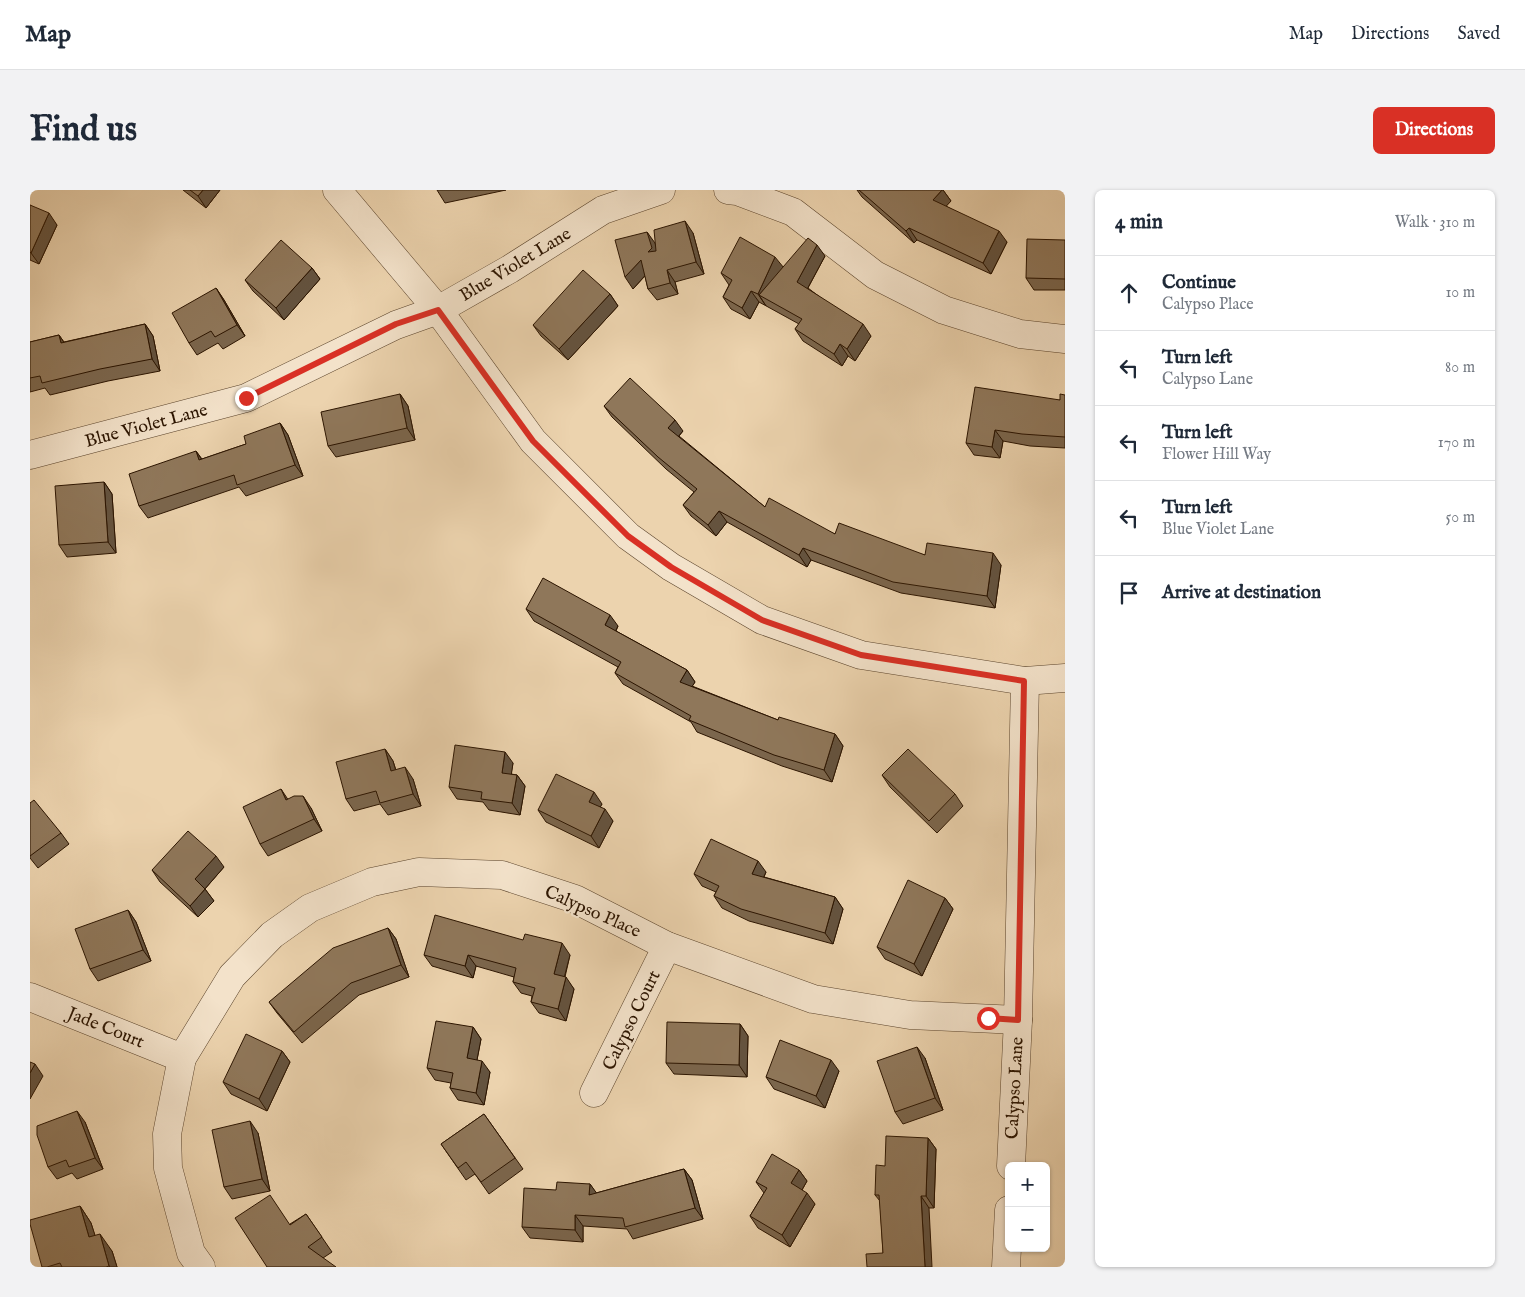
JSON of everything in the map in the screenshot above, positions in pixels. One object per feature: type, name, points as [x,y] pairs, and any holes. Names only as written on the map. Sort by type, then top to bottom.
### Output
[{"type":"street","points":[[337,190],[438,310],[533,441],[628,536],[671,567],[762,620],[861,655],[1024,681],[1065,678]]},
{"type":"street","name":"Blue Violet Lane","points":[[30,455],[246,398],[396,324],[438,310],[510,269],[603,210],[661,190]]},
{"type":"street","points":[[728,190],[737,191],[793,212],[875,275],[944,310],[1020,334],[1065,339]]},
{"type":"street","name":"Calypso Lane","points":[[1011,1162],[1018,1020],[1024,681]]},
{"type":"street","name":"Calypso Place","points":[[200,1267],[191,1253],[168,1168],[167,1134],[182,1058],[232,976],[272,935],[310,908],[372,882],[419,872],[502,875],[575,899],[667,946],[813,999],[910,1015],[1018,1020]]},
{"type":"street","name":"Calypso Court","points":[[594,1093],[667,946]]},
{"type":"street","name":"Jade Court","points":[[30,997],[182,1058]]},
{"type":"street","points":[[1006,1267],[1007,1252]]},
{"type":"building","points":[[190,190],[203,190],[198,196]]},
{"type":"building","points":[[859,190],[942,190],[933,200],[999,231],[983,263],[909,228],[906,231]]},
{"type":"building","points":[[30,205],[49,213],[31,253],[30,252]]},
{"type":"building","points":[[685,221],[696,262],[667,270],[670,283],[648,289],[641,260],[625,277],[615,240],[647,232],[652,248],[648,252],[656,251],[654,230]]},
{"type":"building","points":[[740,237],[775,257],[758,294],[751,291],[742,308],[723,297],[732,280],[721,273]]},
{"type":"building","points":[[808,238],[817,245],[797,282],[863,324],[847,349],[840,344],[834,354],[795,329],[802,319],[759,295]]},
{"type":"building","points":[[1027,239],[1065,240],[1065,279],[1026,278]]},
{"type":"building","points":[[281,240],[312,268],[276,308],[245,280]]},
{"type":"building","points":[[583,270],[610,294],[559,349],[533,325]]},
{"type":"building","points":[[216,288],[237,325],[215,337],[211,331],[189,343],[172,313]]},
{"type":"building","points":[[145,324],[152,359],[42,383],[40,376],[30,378],[30,342],[59,335],[61,343]]},
{"type":"building","points":[[630,378],[675,420],[668,428],[765,507],[769,498],[835,534],[839,523],[925,555],[927,543],[993,553],[987,596],[893,582],[803,548],[799,555],[719,511],[708,525],[683,505],[697,489],[658,457],[604,406]]},
{"type":"building","points":[[975,387],[1060,400],[1060,394],[1065,395],[1065,437],[995,430],[992,447],[966,443]]},
{"type":"building","points":[[400,394],[407,428],[328,446],[321,412]]},
{"type":"building","points":[[280,423],[295,465],[237,485],[234,475],[139,506],[129,474],[196,451],[199,460],[246,444],[244,436]]},
{"type":"building","points":[[104,482],[108,542],[59,545],[55,486]]},
{"type":"building","points":[[543,578],[610,615],[605,625],[687,670],[680,682],[778,720],[779,717],[835,734],[824,770],[774,755],[689,720],[691,716],[615,673],[621,662],[526,609]]},
{"type":"building","points":[[455,745],[505,752],[502,773],[517,775],[512,803],[481,799],[482,792],[449,787]]},
{"type":"building","points":[[385,749],[391,771],[405,767],[413,794],[380,803],[376,791],[346,799],[336,762]]},
{"type":"building","points":[[908,749],[955,794],[929,821],[882,775]]},
{"type":"building","points":[[556,774],[594,792],[589,802],[605,809],[591,836],[538,810]]},
{"type":"building","points":[[281,789],[286,800],[294,796],[303,796],[314,819],[260,844],[243,807]]},
{"type":"building","points":[[34,800],[61,833],[30,856],[30,803]]},
{"type":"building","points":[[188,831],[216,856],[195,879],[205,889],[190,906],[152,870]]},
{"type":"building","points":[[711,839],[758,861],[752,874],[835,897],[825,933],[741,909],[714,896],[719,886],[694,874]]},
{"type":"building","points":[[908,880],[945,898],[914,964],[877,947]]},
{"type":"building","points":[[128,910],[143,950],[90,969],[75,929]]},
{"type":"building","points":[[435,915],[523,940],[525,934],[562,943],[554,974],[566,977],[558,1009],[531,1002],[535,988],[513,982],[516,968],[468,955],[465,966],[424,955]]},
{"type":"building","points":[[388,928],[401,965],[351,983],[294,1032],[269,1002],[333,948]]},
{"type":"building","points":[[436,1021],[473,1027],[467,1058],[482,1061],[476,1093],[450,1088],[453,1073],[427,1068]]},
{"type":"building","points":[[667,1022],[740,1024],[739,1065],[666,1063]]},
{"type":"building","points":[[246,1034],[282,1051],[259,1099],[223,1082]]},
{"type":"building","points":[[780,1040],[831,1060],[816,1096],[766,1077]]},
{"type":"building","points":[[917,1047],[935,1098],[895,1112],[877,1061]]},
{"type":"building","points":[[30,1062],[35,1064],[30,1073]]},
{"type":"building","points":[[77,1111],[95,1158],[69,1167],[66,1160],[48,1167],[37,1135],[37,1126]]},
{"type":"building","points":[[484,1114],[515,1158],[481,1182],[466,1162],[458,1168],[441,1144]]},
{"type":"building","points":[[250,1121],[262,1179],[224,1187],[212,1130]]},
{"type":"building","points":[[886,1136],[928,1138],[926,1196],[921,1196],[925,1267],[867,1267],[866,1254],[883,1253],[879,1195],[875,1195],[876,1165],[885,1166]]},
{"type":"building","points":[[772,1154],[799,1170],[791,1183],[807,1193],[782,1235],[750,1216],[767,1188],[756,1182]]},
{"type":"building","points":[[684,1169],[695,1208],[625,1227],[623,1218],[575,1215],[575,1230],[522,1227],[524,1188],[556,1190],[557,1182],[590,1184],[589,1195]]},
{"type":"building","points":[[270,1195],[290,1225],[306,1214],[322,1237],[308,1247],[336,1267],[267,1267],[235,1218]]},
{"type":"building","points":[[80,1206],[89,1237],[100,1234],[109,1266],[62,1267],[60,1263],[42,1267],[30,1220]]},
{"type":"route","points":[[246,398],[396,324],[438,310],[533,441],[628,536],[671,567],[762,620],[861,655],[1024,681],[1018,1020],[988,1018]]}]
